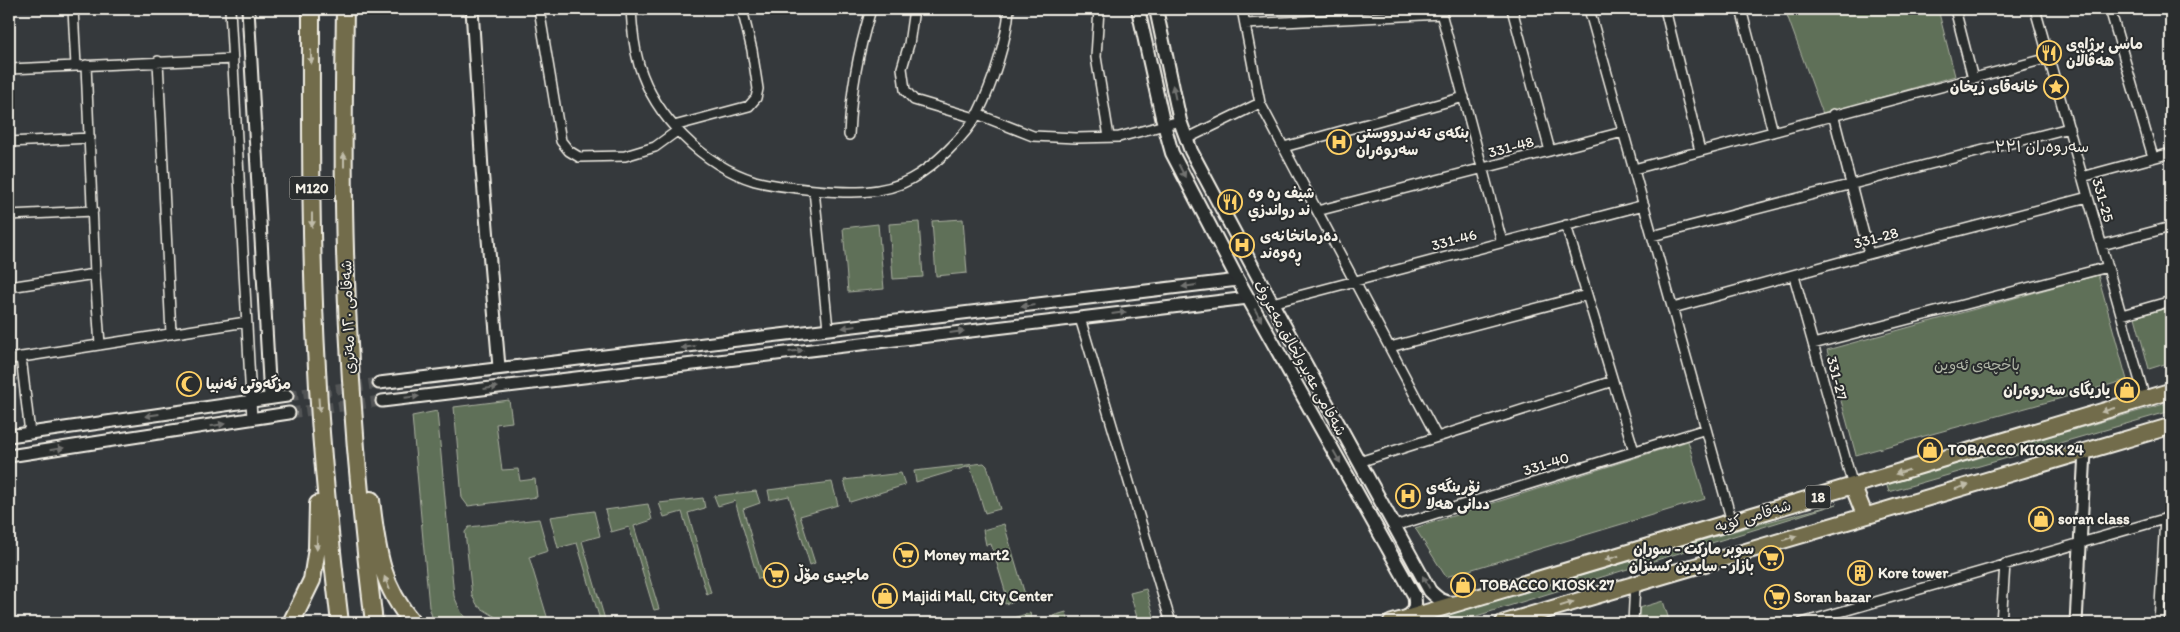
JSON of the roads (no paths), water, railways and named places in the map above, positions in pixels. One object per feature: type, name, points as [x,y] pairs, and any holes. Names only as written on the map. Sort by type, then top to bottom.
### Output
[{"type":"highway","name":"M120","points":[[311,9],[312,258],[322,442],[340,623]]},
{"type":"highway","name":"شەقامی ١٢٠ مەتری","points":[[345,9],[344,205],[354,426],[364,544],[374,623]]},
{"type":"highway","name":"شەقامی کۆیە","points":[[1394,623],[2171,391]]},
{"type":"highway","points":[[354,426],[370,494],[382,572],[392,596],[413,623]]},
{"type":"highway","name":"شەقامی کۆیە","points":[[1504,623],[1532,619],[1635,584],[2171,426]]},
{"type":"highway","points":[[291,623],[307,593],[316,562],[322,442]]},
{"type":"highway","points":[[1853,486],[1864,516]]},
{"type":"main road","name":"شەقامی عەبدولخالق مەعروف","points":[[1138,9],[1164,126],[1172,153],[1238,280],[1416,602],[1413,612],[1394,623]]},
{"type":"main road","name":"شەقامی عەبدولخالق مەعروف","points":[[1156,9],[1180,121],[1186,139],[1272,303],[1430,591],[1437,599],[1444,602],[1465,602]]},
{"type":"main road","points":[[1389,551],[1404,543]]},
{"type":"street","points":[[73,9],[76,66]]},
{"type":"street","points":[[230,9],[252,419]]},
{"type":"street","points":[[248,9],[270,398]]},
{"type":"street","points":[[472,9],[482,168],[499,367]]},
{"type":"street","points":[[539,9],[561,141],[569,151],[579,157],[625,156],[655,147],[676,128],[749,106],[756,98],[757,80],[742,9]]},
{"type":"street","points":[[644,9],[631,9],[634,40],[640,66],[660,108],[676,128],[703,153],[738,174],[771,185],[832,192],[876,190],[910,180],[938,160],[976,116],[1003,46],[1009,9]]},
{"type":"street","points":[[849,135],[854,72],[871,9]]},
{"type":"street","points":[[914,9],[909,44],[902,68],[905,90],[914,100],[976,116],[1033,136],[1109,137],[1132,134],[1180,121]]},
{"type":"street","points":[[1099,9],[1096,57],[1109,137]]},
{"type":"street","points":[[1242,9],[1260,103],[1437,437]]},
{"type":"street","points":[[1512,9],[1550,151]]},
{"type":"street","points":[[1589,9],[1732,522]]},
{"type":"street","points":[[1665,9],[1700,151]]},
{"type":"street","points":[[1741,9],[1773,132]]},
{"type":"street","points":[[1955,9],[1973,78]]},
{"type":"street","name":"331-25","points":[[2035,9],[2145,398]]},
{"type":"street","points":[[2110,9],[2153,157]]},
{"type":"street","points":[[1245,24],[1441,11],[1502,242]]},
{"type":"street","points":[[1634,169],[1833,114],[2049,58]]},
{"type":"street","points":[[9,68],[233,59]]},
{"type":"street","points":[[158,61],[171,334]]},
{"type":"street","points":[[86,65],[100,345]]},
{"type":"street","points":[[1284,148],[1464,97]]},
{"type":"street","points":[[1186,139],[1260,103]]},
{"type":"street","points":[[1833,114],[1869,254]]},
{"type":"street","points":[[1652,236],[2069,128]]},
{"type":"street","name":"331-48","points":[[1318,211],[1623,132]]},
{"type":"street","points":[[9,142],[90,138]]},
{"type":"street","points":[[2082,177],[2171,152]]},
{"type":"street","points":[[814,190],[828,329]]},
{"type":"street","name":"331-28","points":[[1673,308],[1869,254],[2088,197]]},
{"type":"street","name":"331-46","points":[[1272,303],[1644,205]]},
{"type":"street","points":[[9,215],[93,211]]},
{"type":"street","points":[[1566,225],[1634,452]]},
{"type":"street","points":[[2102,245],[2171,227]]},
{"type":"street","points":[[1813,344],[2108,267]]},
{"type":"street","points":[[9,287],[95,274]]},
{"type":"street","name":"331-27","points":[[1794,276],[1853,486]]},
{"type":"street","points":[[379,383],[499,367],[635,353],[1238,280]]},
{"type":"street","points":[[1223,282],[1232,290],[1229,300]]},
{"type":"street","points":[[1390,347],[1587,295]]},
{"type":"street","points":[[382,401],[1248,298]]},
{"type":"street","points":[[2122,315],[2171,302]]},
{"type":"street","points":[[1080,318],[1171,623]]},
{"type":"street","points":[[9,359],[246,322]]},
{"type":"street","points":[[877,323],[879,341]]},
{"type":"street","points":[[21,357],[30,433]]},
{"type":"street","points":[[1359,462],[1613,381]]},
{"type":"street","points":[[9,436],[287,396]]},
{"type":"street","points":[[9,456],[289,413]]},
{"type":"street","name":"331-40","points":[[1395,526],[1706,429]]},
{"type":"street","points":[[2076,623],[2085,451]]},
{"type":"street","points":[[1802,623],[2168,517],[2159,623]]},
{"type":"street","points":[[2001,623],[2005,564]]},
{"type":"street","points":[[1633,623],[1635,584]]},
{"type":"tunnel","points":[[287,396],[379,383]]},
{"type":"tunnel","points":[[289,413],[382,401]]},
{"type":"place","name":"ماسی برژاوی هەڤاڵان","points":[[2049,53]]},
{"type":"place","name":"خانەقای زیخان","points":[[2056,87]]},
{"type":"place","name":"بنکەی تەندرووستی سەروەران","points":[[1339,142]]},
{"type":"place","name":"شيف ره وه ند رواندزي","points":[[1230,202]]},
{"type":"place","name":"دەرمانخانەی ڕەوەند","points":[[1242,245]]},
{"type":"place","name":"مزگەوتی ئەنبیا","points":[[189,384]]},
{"type":"place","name":"یاریگای سەروەران","points":[[2127,390]]},
{"type":"place","name":"TOBACCO KIOSK 24","points":[[1930,450]]},
{"type":"place","name":"نۆرینگەی ددانی هەلا","points":[[1408,496]]},
{"type":"place","name":"soran class","points":[[2041,519]]},
{"type":"place","name":"Money mart2","points":[[906,555]]},
{"type":"place","name":"سوبر ماركت - سوران بازار - سايدين كسنزان","points":[[1771,558]]},
{"type":"place","name":"Kore tower","points":[[1860,573]]},
{"type":"place","name":"ماجیدی مۆڵ","points":[[776,575]]},
{"type":"place","name":"TOBACCO KIOSK 27","points":[[1463,585]]},
{"type":"place","name":"Majidi Mall, City Center","points":[[885,596]]},
{"type":"place","name":"Soran bazar","points":[[1777,597]]},
{"type":"district","name":"سەروەران ٣٣١","points":[[2042,146]]},
{"type":"park label","name":"باخچەی ئەوین","points":[[1977,365]]}]
